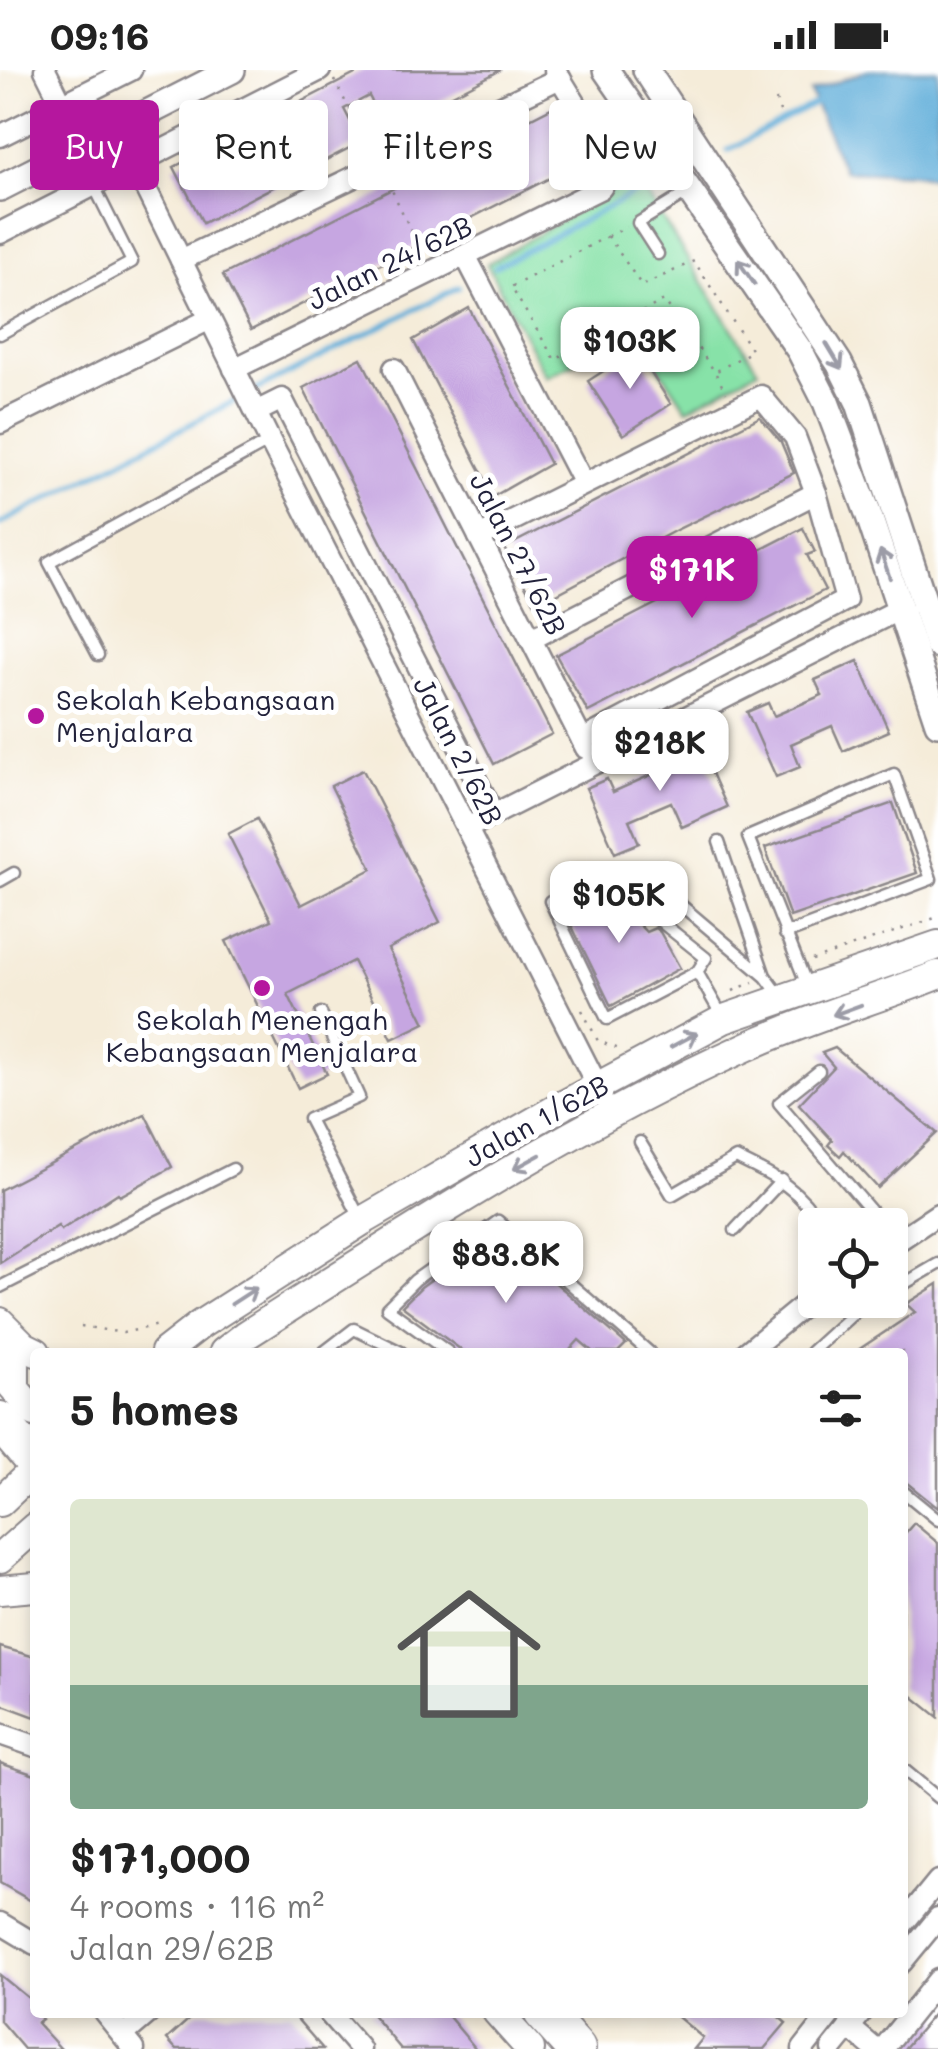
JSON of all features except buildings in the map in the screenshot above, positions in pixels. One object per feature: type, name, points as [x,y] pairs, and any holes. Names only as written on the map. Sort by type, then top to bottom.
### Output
[{"type":"highway","points":[[4,1394],[30,1428]]},
{"type":"highway","points":[[4,1394],[30,1461]]},
{"type":"highway","points":[[528,2018],[554,2049]]},
{"type":"highway","points":[[548,2018],[576,2049]]},
{"type":"main road","name":"Jalan 1/62B","points":[[170,1348],[200,1324],[362,1221],[773,987],[808,988],[938,945]]},
{"type":"main road","name":"Jalan 1/62B","points":[[232,1348],[436,1213],[612,1115],[748,1046],[938,975]]},
{"type":"main road","points":[[0,1322],[30,1349]]},
{"type":"main road","points":[[149,1348],[200,1324]]},
{"type":"main road","points":[[0,1343],[15,1364],[4,1394],[30,1409]]},
{"type":"main road","points":[[0,1437],[30,1467]]},
{"type":"main road","points":[[0,1502],[30,1475]]},
{"type":"main road","points":[[0,1558],[30,1531]]},
{"type":"main road","points":[[0,1590],[30,1587]]},
{"type":"main road","points":[[502,2018],[530,2049]]},
{"type":"main road","points":[[561,2018],[589,2049]]},
{"type":"street","points":[[45,70],[60,100]]},
{"type":"street","points":[[70,100],[131,70]]},
{"type":"street","points":[[159,106],[232,70]]},
{"type":"street","points":[[159,154],[320,70]]},
{"type":"street","points":[[606,70],[800,350],[834,422],[938,723]]},
{"type":"street","points":[[646,70],[839,363],[859,403],[938,644]]},
{"type":"street","points":[[181,260],[558,74]]},
{"type":"street","name":"Jalan 24/62B","points":[[234,369],[602,188],[614,167],[558,74]]},
{"type":"street","points":[[0,136],[30,121]]},
{"type":"street","points":[[0,188],[30,172]]},
{"type":"street","points":[[0,233],[86,190]]},
{"type":"street","name":"Jalan 2/62B","points":[[147,190],[612,1115]]},
{"type":"street","points":[[466,257],[584,484]]},
{"type":"street","points":[[0,423],[210,319]]},
{"type":"street","name":"Jalan 27/62B","points":[[394,368],[594,764]]},
{"type":"street","points":[[479,536],[761,396],[795,437],[816,493],[846,600],[582,740]]},
{"type":"street","points":[[256,412],[282,399],[494,815]]},
{"type":"street","points":[[531,639],[816,493]]},
{"type":"street","points":[[467,828],[900,609]]},
{"type":"street","points":[[908,1228],[938,1214]]},
{"type":"street","points":[[752,1348],[798,1310]]},
{"type":"street","points":[[0,1734],[30,1744]]},
{"type":"street","points":[[908,1918],[938,1881]]},
{"type":"street","points":[[908,1955],[938,1918]]},
{"type":"street","points":[[0,1923],[30,1941]]},
{"type":"street","points":[[908,2016],[938,1981]]},
{"type":"street","points":[[109,2018],[128,2042],[146,2018]]},
{"type":"street","points":[[333,2018],[360,2049]]},
{"type":"street","points":[[803,2049],[827,2018]]},
{"type":"street","points":[[832,2049],[856,2020],[879,2049],[906,2018]]},
{"type":"lane","points":[[0,334],[132,262],[96,190]]},
{"type":"lane","points":[[658,254],[638,223],[690,191]]},
{"type":"lane","points":[[98,655],[50,562],[270,440]]},
{"type":"lane","points":[[786,934],[931,879],[894,774],[748,837],[786,934],[808,988]]},
{"type":"lane","points":[[719,842],[773,987]]},
{"type":"lane","points":[[0,881],[14,874]]},
{"type":"lane","points":[[604,877],[706,958],[696,972],[607,1019],[550,901],[604,877]]},
{"type":"lane","points":[[662,889],[773,987]]},
{"type":"lane","points":[[696,972],[724,1018]]},
{"type":"lane","points":[[321,1013],[359,1097],[309,1118],[362,1221]]},
{"type":"lane","points":[[819,1071],[779,1103],[867,1208]]},
{"type":"lane","points":[[640,1142],[672,1195],[736,1158],[782,1180],[811,1208]]},
{"type":"lane","points":[[0,1286],[234,1169]]},
{"type":"lane","points":[[735,1230],[782,1180]]},
{"type":"lane","points":[[436,1213],[458,1249]]},
{"type":"lane","points":[[442,1348],[387,1308],[416,1280],[498,1221],[644,1348]]},
{"type":"lane","points":[[908,1282],[938,1264]]},
{"type":"lane","points":[[815,1348],[848,1318]]},
{"type":"lane","points":[[329,1348],[354,1330],[392,1348]]},
{"type":"lane","points":[[632,1348],[637,1342]]},
{"type":"lane","points":[[908,1495],[938,1520]]},
{"type":"lane","points":[[908,1773],[938,1798]]},
{"type":"path","points":[[776,100],[780,112]]},
{"type":"path","points":[[638,223],[511,287],[555,360],[664,300],[726,392]]},
{"type":"path","points":[[608,236],[642,286],[694,260],[752,351],[715,372]]},
{"type":"path","points":[[81,1326],[123,1333],[168,1323]]},
{"type":"green space","points":[[614,190],[644,190],[758,370],[687,409],[635,332],[546,377],[487,264]]},
{"type":"water","points":[[868,70],[938,70],[938,179],[844,171],[810,92]]},
{"type":"waterway","points":[[728,150],[816,103]]},
{"type":"waterway","points":[[495,267],[641,190]]},
{"type":"waterway","points":[[252,392],[459,287]]},
{"type":"waterway","points":[[0,524],[242,397]]},
{"type":"place","name":"Sekolah Kebangsaan Menjalara","points":[[36,716]]},
{"type":"place","name":"Sekolah Menengah Kebangsaan Menjalara","points":[[262,988]]}]
